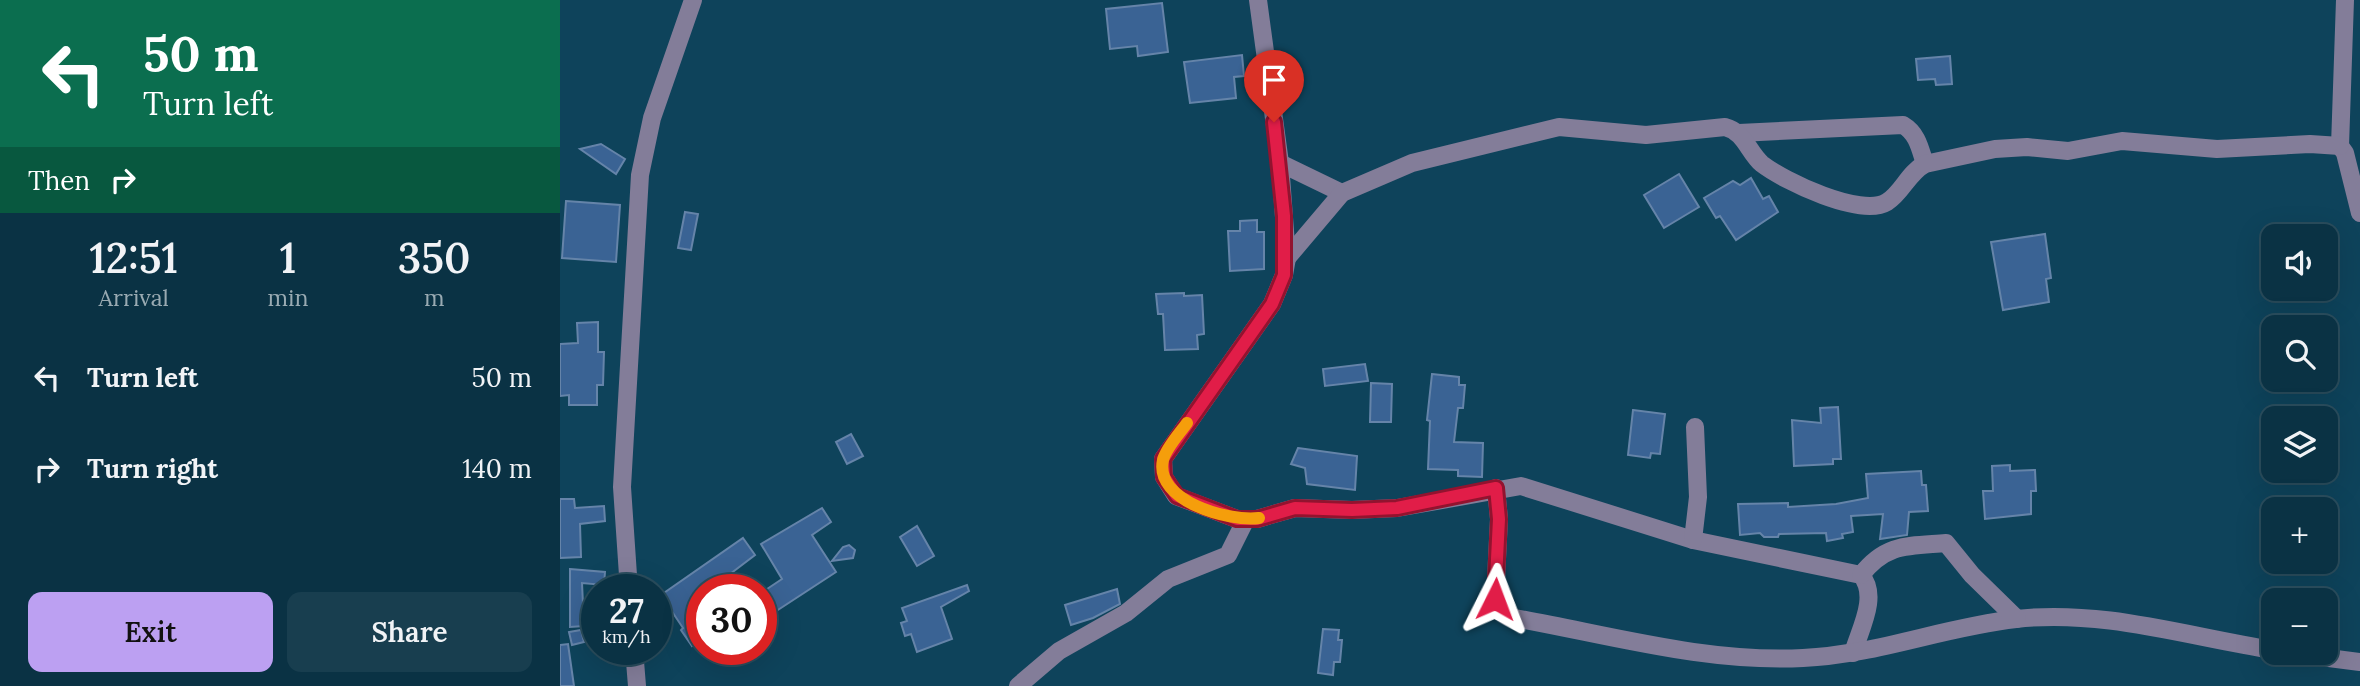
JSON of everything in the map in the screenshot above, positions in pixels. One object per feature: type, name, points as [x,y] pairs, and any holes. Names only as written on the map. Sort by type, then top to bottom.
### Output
[{"type":"street","points":[[628,574],[622,487],[640,175],[652,118],[693,0]]},
{"type":"street","points":[[1258,0],[1280,163],[1287,258],[1284,275],[1272,304],[1163,459],[1164,477],[1177,496],[1229,517],[1246,519],[1295,508],[1397,508],[1496,488],[1529,487],[1583,508],[1693,540],[1861,575],[1868,584],[1870,596],[1853,653]]},
{"type":"street","points":[[2345,0],[2340,146],[2346,153],[2360,213]]},
{"type":"street","points":[[1739,134],[1903,125],[1911,130],[1919,142],[1925,164]]},
{"type":"street","points":[[1287,258],[1342,193],[1412,163],[1559,127],[1646,135],[1725,127],[1739,134],[1760,162],[1772,170],[1847,203],[1867,206],[1888,202],[1917,169],[1925,164],[1995,149],[2027,147],[2068,151],[2122,141],[2217,149],[2310,144],[2340,146]]},
{"type":"street","points":[[1280,163],[1342,193]]},
{"type":"street","points":[[1693,540],[1698,497],[1695,427]]},
{"type":"street","points":[[1496,488],[1499,519],[1495,599],[1503,614],[1638,643],[1749,657],[1802,658],[1853,653],[2017,619],[2147,625],[2261,648]]},
{"type":"street","points":[[1018,686],[1059,651],[1126,613],[1168,579],[1228,555],[1246,519]]},
{"type":"street","points":[[1861,575],[1880,554],[1891,549],[1946,543],[1972,575],[2017,619]]},
{"type":"street","points":[[2338,659],[2360,662]]},
{"type":"street","points":[[635,665],[637,686]]},
{"type":"building","points":[[1162,3],[1168,52],[1138,56],[1137,46],[1110,49],[1106,9]]},
{"type":"building","points":[[1242,55],[1244,76],[1234,77],[1236,98],[1190,103],[1184,62]]},
{"type":"building","points":[[1950,56],[1952,84],[1936,85],[1935,79],[1918,80],[1916,59]]},
{"type":"building","points":[[601,144],[625,159],[616,174],[580,149]]},
{"type":"building","points":[[1679,174],[1699,207],[1664,228],[1644,195]]},
{"type":"building","points":[[1751,178],[1763,199],[1769,196],[1778,212],[1736,240],[1720,216],[1716,218],[1704,198],[1733,181],[1740,185]]},
{"type":"building","points":[[566,201],[620,205],[616,262],[562,258]]},
{"type":"building","points":[[685,212],[698,214],[691,250],[678,248]]},
{"type":"building","points":[[1257,220],[1257,232],[1264,232],[1264,269],[1230,271],[1228,231],[1240,231],[1240,221]]},
{"type":"building","points":[[2045,234],[2051,278],[2046,279],[2049,302],[2003,310],[1991,242]]},
{"type":"building","points":[[1184,293],[1184,296],[1202,295],[1204,334],[1197,335],[1198,349],[1165,350],[1163,314],[1158,314],[1156,294]]},
{"type":"building","points":[[598,322],[598,352],[604,352],[603,385],[597,385],[597,405],[569,405],[569,395],[560,396],[560,344],[578,343],[577,323]]},
{"type":"building","points":[[1365,364],[1368,381],[1325,386],[1323,369]]},
{"type":"building","points":[[1432,374],[1459,377],[1459,385],[1465,385],[1463,408],[1458,408],[1454,442],[1483,443],[1482,477],[1458,476],[1458,470],[1428,469],[1430,421],[1427,420]]},
{"type":"building","points":[[1371,383],[1392,384],[1391,422],[1370,422]]},
{"type":"building","points":[[1838,407],[1841,459],[1833,459],[1833,464],[1794,466],[1792,420],[1821,423],[1820,408]]},
{"type":"building","points":[[1633,410],[1665,414],[1660,454],[1651,453],[1650,458],[1628,455]]},
{"type":"building","points":[[851,434],[863,456],[847,464],[836,442]]},
{"type":"building","points":[[1298,448],[1357,456],[1355,490],[1307,484],[1305,468],[1291,464]]},
{"type":"building","points":[[2010,465],[2010,471],[2035,470],[2036,491],[2031,491],[2031,514],[1985,519],[1983,491],[1993,491],[1992,466]]},
{"type":"building","points":[[1921,471],[1922,485],[1926,485],[1928,511],[1909,512],[1907,535],[1880,539],[1883,514],[1851,516],[1853,532],[1842,534],[1843,538],[1827,541],[1826,533],[1779,534],[1778,537],[1764,537],[1760,533],[1740,535],[1738,504],[1788,503],[1788,507],[1836,504],[1868,498],[1866,474]]},
{"type":"building","points":[[560,499],[574,499],[575,508],[604,506],[605,521],[580,524],[581,557],[560,558]]},
{"type":"building","points":[[822,508],[831,522],[812,535],[836,572],[777,611],[777,582],[782,579],[761,544]]},
{"type":"building","points":[[917,526],[934,556],[917,566],[900,537]]},
{"type":"building","points":[[743,538],[755,555],[730,574],[691,574]]},
{"type":"building","points":[[849,545],[855,550],[853,558],[832,561],[843,547]]},
{"type":"building","points":[[570,569],[605,572],[581,574],[581,626],[570,627]]},
{"type":"building","points":[[686,578],[686,637],[672,612],[672,587]]},
{"type":"building","points":[[967,585],[969,591],[941,607],[952,639],[917,652],[911,634],[905,636],[901,623],[907,621],[902,608]]},
{"type":"building","points":[[1117,589],[1120,604],[1093,618],[1071,625],[1065,605]]},
{"type":"building","points":[[1323,629],[1339,630],[1338,640],[1342,640],[1340,662],[1334,662],[1333,675],[1318,673]]},
{"type":"building","points":[[581,630],[581,643],[572,645],[569,632]]},
{"type":"building","points":[[568,644],[574,686],[560,686],[560,645]]},
{"type":"slow traffic","points":[[1187,423],[1163,459],[1164,477],[1171,491],[1177,496],[1229,517],[1259,518]]},
{"type":"route","points":[[1274,122],[1287,258],[1284,275],[1272,304],[1163,459],[1167,485],[1177,496],[1237,519],[1257,519],[1295,508],[1397,508],[1496,488],[1499,519],[1495,599]]}]
